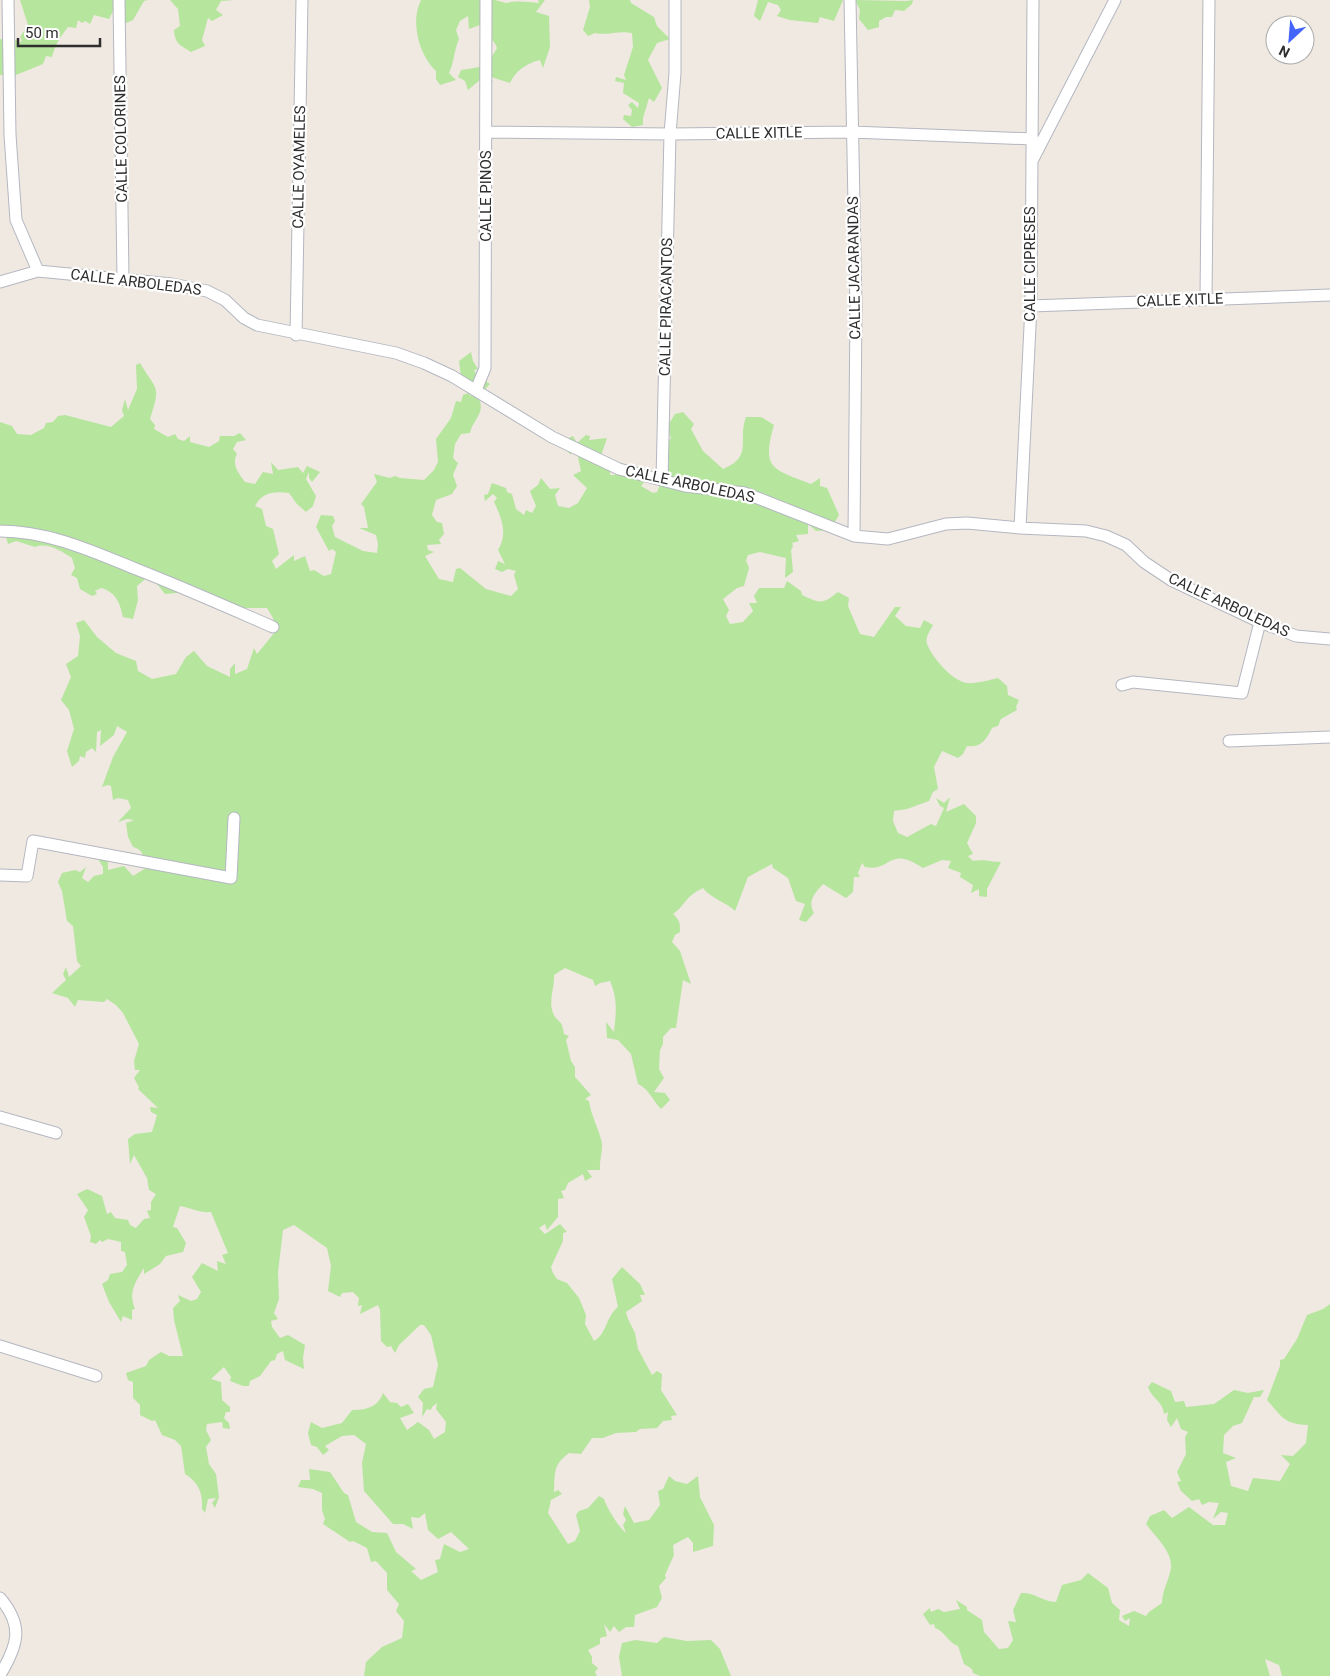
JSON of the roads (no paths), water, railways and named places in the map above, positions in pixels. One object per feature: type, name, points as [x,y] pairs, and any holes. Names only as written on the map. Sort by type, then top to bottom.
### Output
[{"type":"street","points":[[8,0],[10,135],[16,220],[38,271]]},
{"type":"street","name":"CALLE COLORINES","points":[[119,0],[123,279]]},
{"type":"street","name":"CALLE OYAMELES","points":[[296,335],[302,0]]},
{"type":"street","name":"CALLE PINOS","points":[[476,390],[485,368],[486,0]]},
{"type":"street","name":"CALLE PIRACANTOS","points":[[662,480],[670,134],[675,73],[675,0]]},
{"type":"street","name":"CALLE JACARANDAS","points":[[850,0],[856,307],[854,536]]},
{"type":"street","name":"CALLE CIPRESES","points":[[1020,528],[1031,306],[1030,165],[1033,139],[1033,0]]},
{"type":"street","points":[[1030,165],[1115,0]]},
{"type":"street","points":[[1206,299],[1209,0]]},
{"type":"street","name":"CALLE XITLE","points":[[486,132],[670,134],[852,132],[1033,139]]},
{"type":"street","name":"CALLE ARBOLEDAS","points":[[0,282],[38,271],[172,284],[208,291],[225,300],[244,318],[257,325],[296,335],[396,353],[424,362],[476,390],[552,437],[619,469],[685,486],[745,494],[854,536],[888,539],[946,524],[993,524],[1020,528],[1086,531],[1106,536],[1126,545],[1144,562],[1171,580],[1260,622],[1296,636],[1330,639]]},
{"type":"street","name":"CALLE XITLE","points":[[1031,306],[1330,295]]},
{"type":"street","points":[[0,531],[16,531],[73,543],[196,593],[273,628]]},
{"type":"street","points":[[1122,685],[1133,682],[1242,693],[1260,622]]},
{"type":"street","points":[[1229,741],[1330,737]]},
{"type":"street","points":[[0,875],[27,876],[34,842],[231,878],[234,818]]},
{"type":"street","points":[[0,1117],[56,1133]]},
{"type":"street","points":[[0,1346],[96,1376]]},
{"type":"street","points":[[0,1598],[15,1623],[17,1638],[14,1652],[0,1674]]}]
